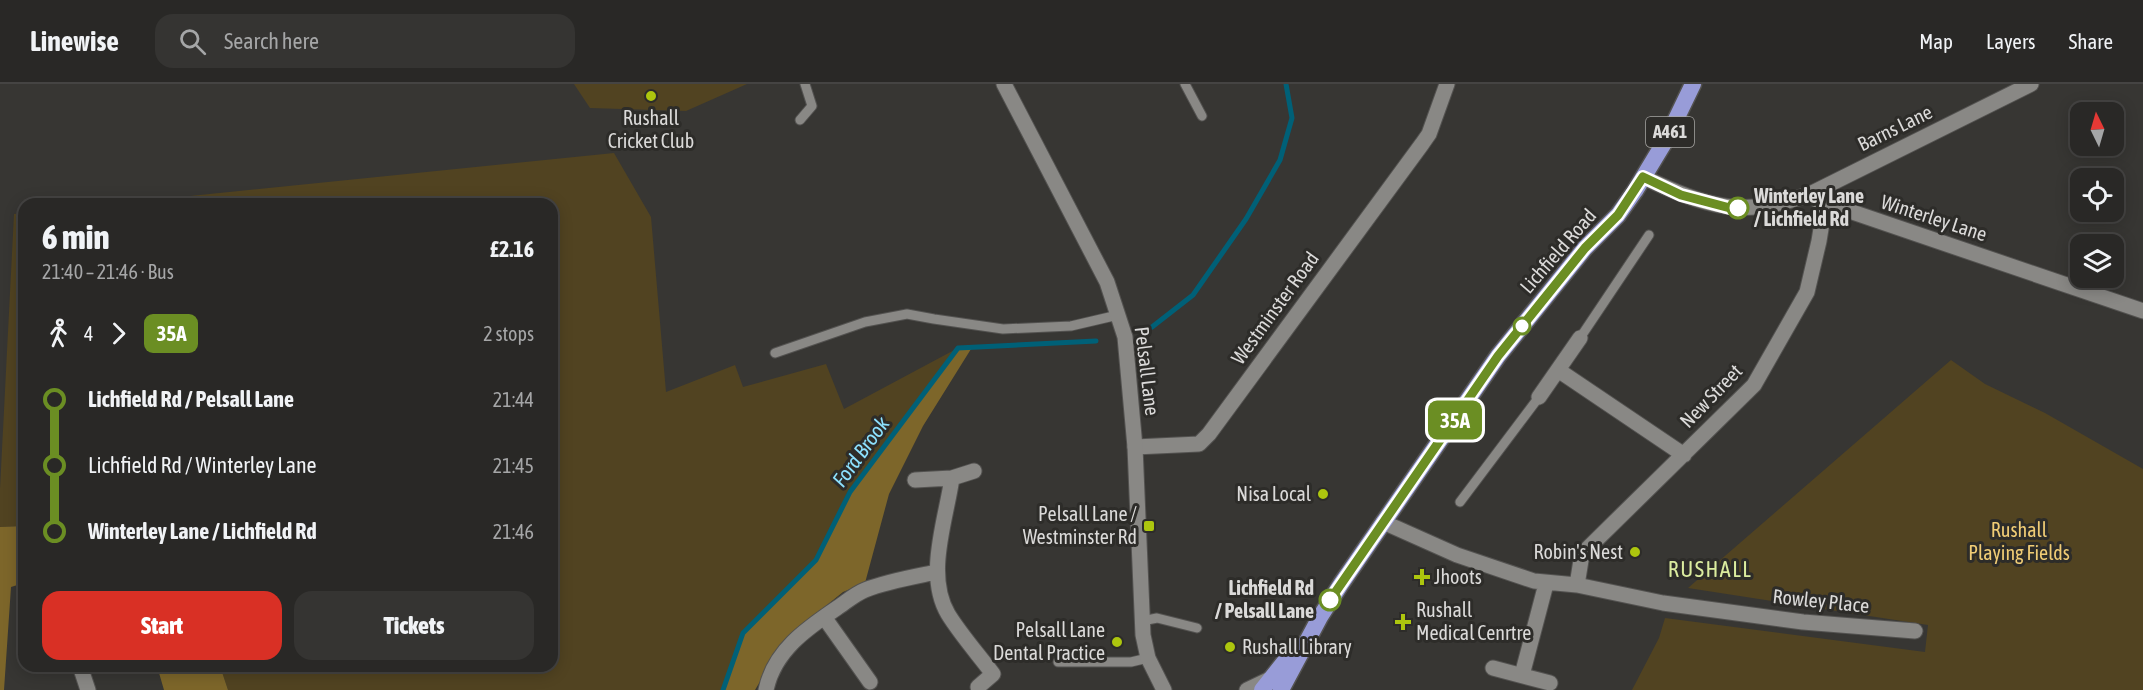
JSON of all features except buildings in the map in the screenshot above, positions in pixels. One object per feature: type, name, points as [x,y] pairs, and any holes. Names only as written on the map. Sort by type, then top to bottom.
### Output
[{"type":"highway","name":"Lichfield Road","points":[[1271,686],[1498,356],[1585,248],[1618,215],[1668,138],[1693,84]]},
{"type":"street","name":"Pelsall Lane","points":[[1004,84],[1107,282],[1125,337],[1135,447],[1142,621],[1148,658],[1166,689]]},
{"type":"street","name":"Westminster Road","points":[[1135,447],[1198,444],[1209,434],[1429,134],[1447,84]]},
{"type":"street","name":"Barns Lane","points":[[1810,194],[2031,84]]},
{"type":"street","points":[[1643,177],[1681,195],[1730,208],[1769,206],[1810,194]]},
{"type":"street","name":"Winterley Lane","points":[[1810,194],[1825,204],[2143,311]]},
{"type":"street","name":"New Street","points":[[1577,585],[1582,554],[1754,386],[1807,292],[1825,204]]},
{"type":"street","points":[[1539,397],[1580,338]]},
{"type":"street","points":[[1557,370],[1684,455]]},
{"type":"street","points":[[915,480],[952,478],[974,471]]},
{"type":"street","points":[[952,478],[947,512],[939,540],[939,590],[948,613],[993,674],[978,687]]},
{"type":"street","points":[[1383,522],[1457,555],[1540,582],[1522,675]]},
{"type":"street","points":[[766,690],[782,653],[802,631],[863,591],[904,578],[938,572]]},
{"type":"street","name":"Rowley Place","points":[[1540,582],[1577,585],[1664,603],[1803,622],[1915,632]]},
{"type":"street","points":[[824,616],[870,682]]},
{"type":"street","points":[[1493,668],[1554,686]]},
{"type":"street","points":[[82,672],[88,690]]},
{"type":"street","points":[[1247,690],[1271,686]]},
{"type":"lane","points":[[800,120],[812,106],[805,84]]},
{"type":"lane","points":[[1185,84],[1202,116]]},
{"type":"lane","points":[[1580,338],[1649,235]]},
{"type":"lane","points":[[775,353],[865,322],[907,314],[1003,329],[1071,326],[1118,315]]},
{"type":"lane","points":[[1460,502],[1539,397]]},
{"type":"lane","points":[[1142,621],[1156,618],[1197,628]]},
{"type":"lane","points":[[1058,662],[1131,662],[1148,658]]},
{"type":"green space","name":"Rushall Cricket Club","points":[[574,84],[747,84],[686,111],[590,108]]},
{"type":"green space","points":[[614,153],[651,217],[666,392],[735,365],[743,387],[826,364],[844,409],[958,348],[847,493],[816,560],[743,633],[723,690],[228,690],[222,672],[558,672],[558,198],[171,198]]},
{"type":"green space","points":[[14,214],[18,214],[18,526],[0,527],[0,489]]},
{"type":"green space","name":"Rushall Playing Fields","points":[[1951,360],[1985,384],[2045,413],[2143,469],[2143,690],[1632,690],[1659,638],[1665,618],[1925,652],[1928,625],[1688,588]]},
{"type":"shaded area","points":[[958,348],[971,349],[923,426],[889,494],[865,583],[843,592],[785,639],[755,690],[723,690],[743,633],[816,561],[850,492]]},
{"type":"shaded area","points":[[18,526],[18,585],[11,587],[4,690],[0,690],[0,527]]},
{"type":"shaded area","points":[[159,672],[222,672],[228,690],[164,690]]},
{"type":"waterway","name":"Ford Brook","points":[[1152,327],[1193,295],[1246,219],[1280,160],[1292,118],[1286,84]]},
{"type":"waterway","name":"Ford Brook","points":[[723,690],[743,633],[816,560],[850,492],[958,348],[1096,341]]},
{"type":"bus line","name":"35A","points":[[1330,600],[1498,356],[1585,248],[1618,215],[1643,177],[1681,195],[1738,208]]},
{"type":"place","name":"Rushall Cricket Club","points":[[651,96]]},
{"type":"place","name":"Winterley Lane / Lichfield Rd","points":[[1738,208]]},
{"type":"place","name":"Nisa Local","points":[[1323,494]]},
{"type":"place","name":"Pelsall Lane / Westminster Rd","points":[[1149,526]]},
{"type":"place","name":"Robin's Nest","points":[[1635,552]]},
{"type":"place","name":"Jhoots","points":[[1422,577]]},
{"type":"place","name":"Lichfield Rd / Pelsall Lane","points":[[1330,600]]},
{"type":"place","name":"Rushall Medical Cenrtre","points":[[1403,622]]},
{"type":"place","name":"Pelsall Lane Dental Practice","points":[[1117,642]]},
{"type":"place","name":"Rushall Library","points":[[1230,647]]},
{"type":"district","name":"RUSHALL","points":[[1710,569]]}]
